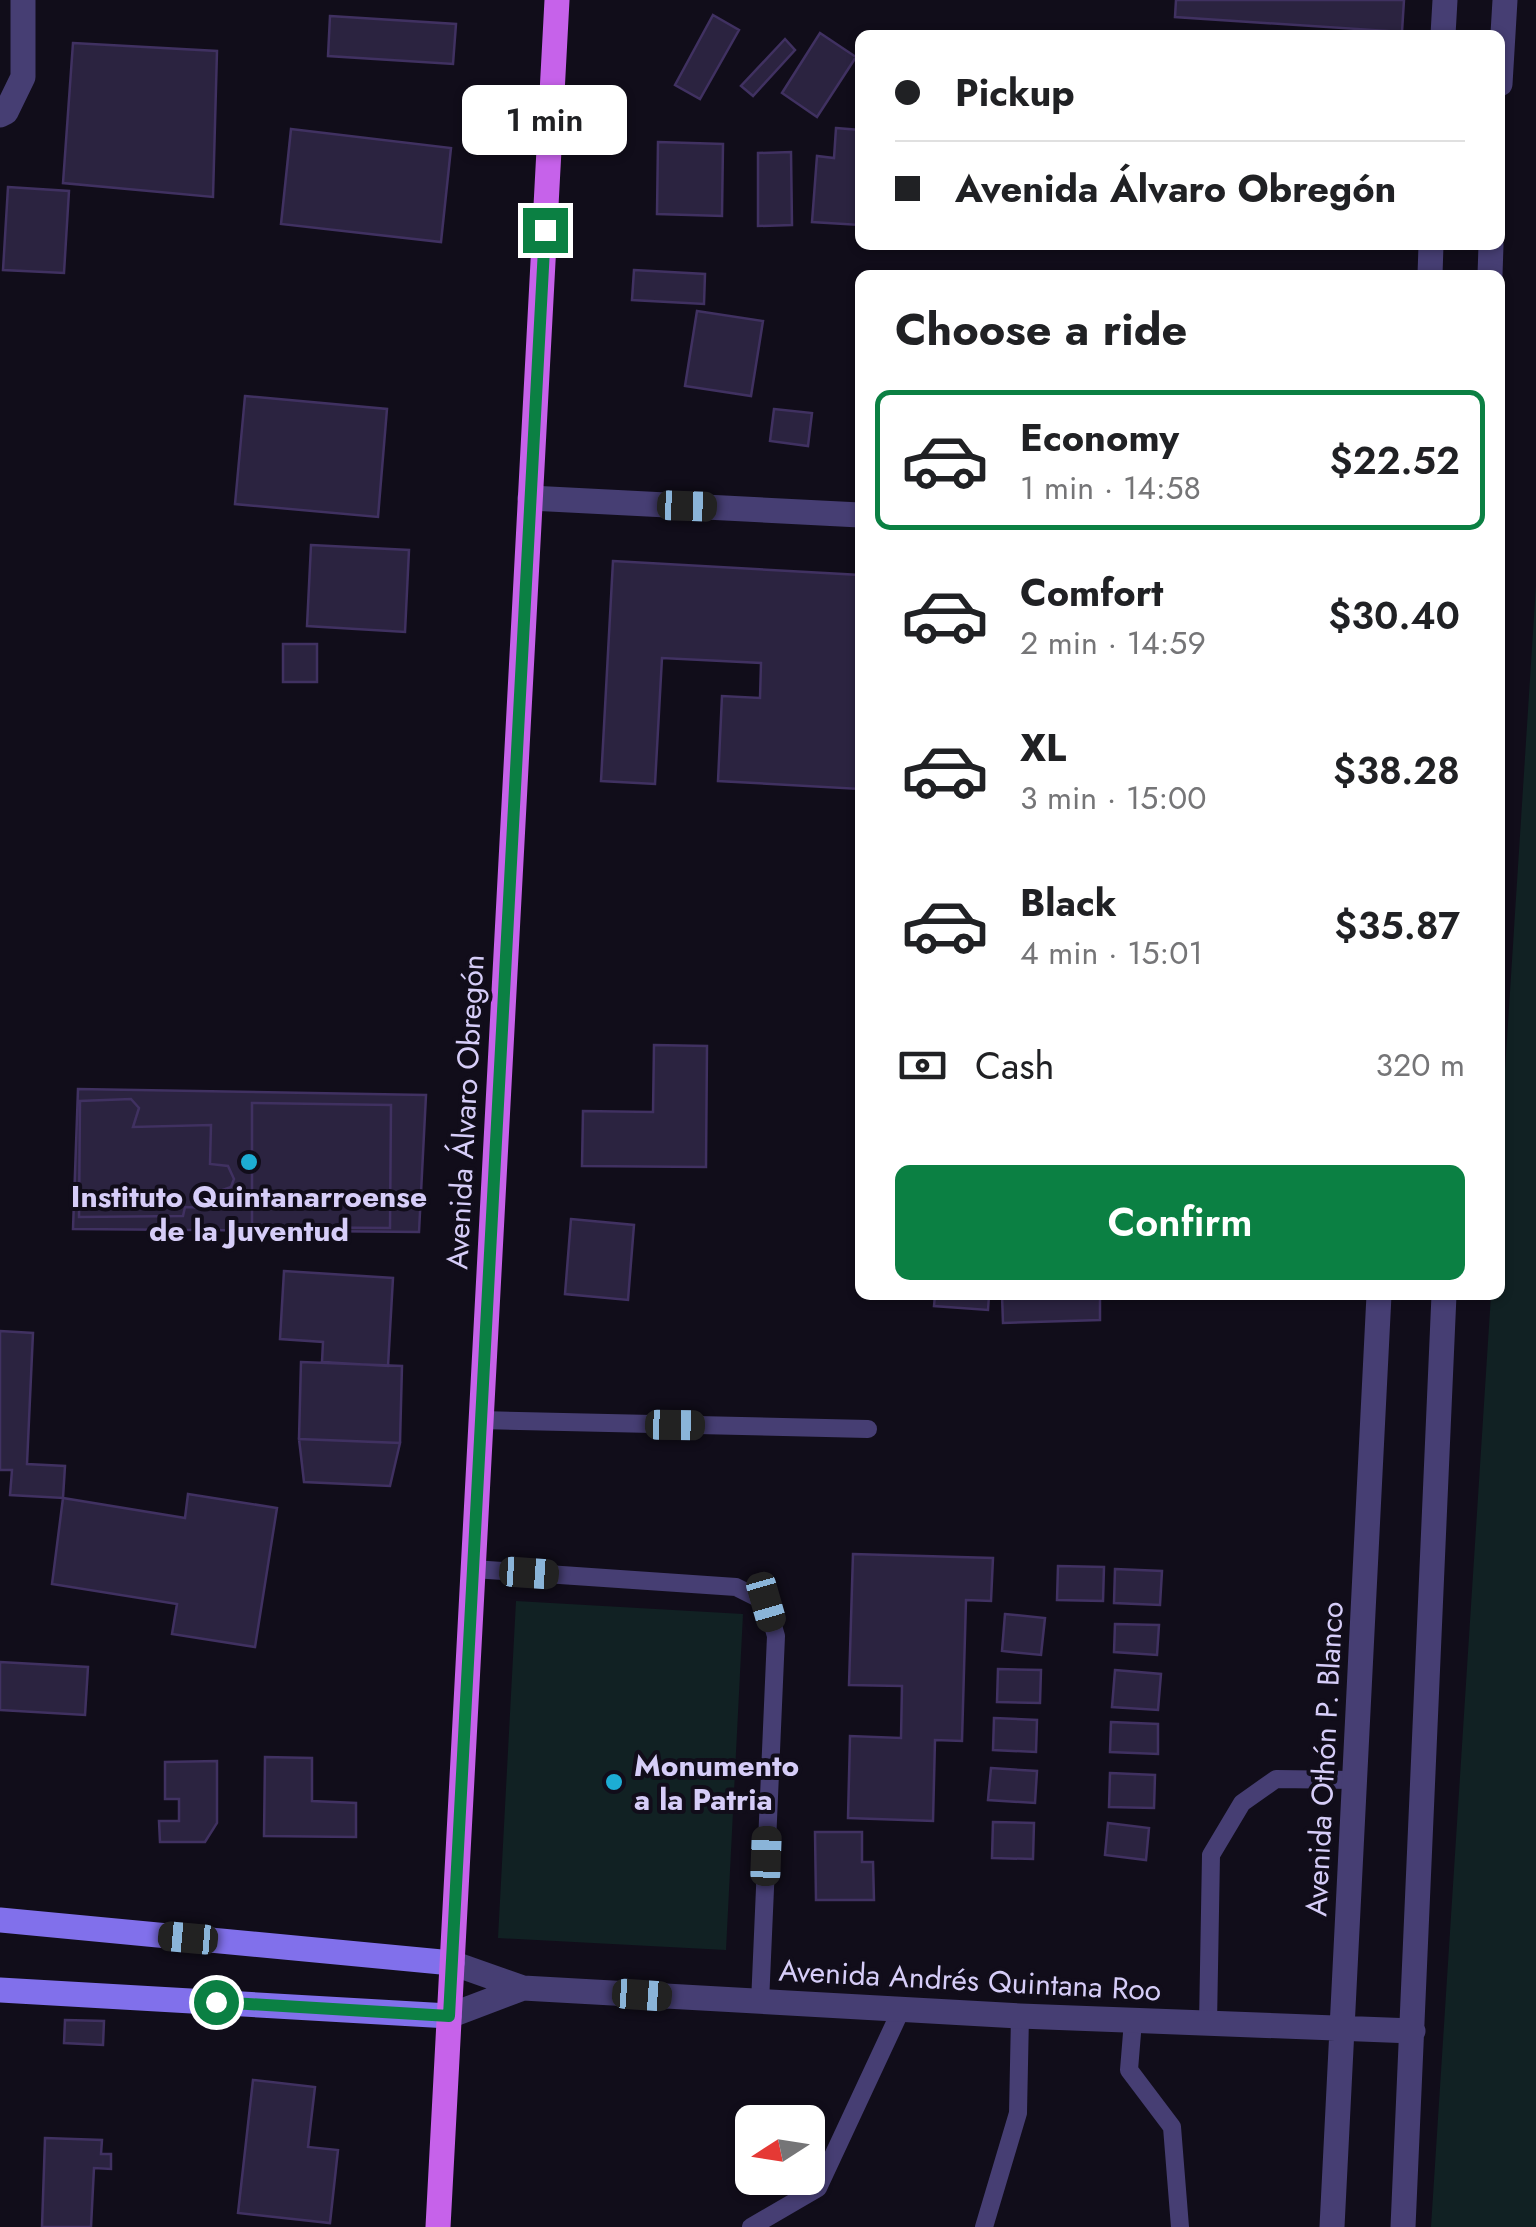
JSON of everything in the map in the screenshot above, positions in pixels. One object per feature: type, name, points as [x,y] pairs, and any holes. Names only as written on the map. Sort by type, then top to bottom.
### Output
[{"type":"main road","name":"Avenida Álvaro Obregón","points":[[438,2227],[557,0]]},
{"type":"main road","name":"Avenida Andrés Quintana Roo","points":[[0,1920],[452,1962]]},
{"type":"main road","name":"Avenida Andrés Quintana Roo","points":[[0,1990],[449,2016]]},
{"type":"street","points":[[3,114],[22,77],[23,0]]},
{"type":"street","points":[[1443,30],[1445,0]]},
{"type":"street","points":[[1503,30],[1504,0]]},
{"type":"street","points":[[530,498],[855,515]]},
{"type":"street","name":"Avenida Othón P. Blanco","points":[[1332,2227],[1379,1300]]},
{"type":"street","points":[[1403,2227],[1444,1300]]},
{"type":"street","name":"Avenida Andrés Quintana Roo","points":[[452,1962],[524,1988],[1020,2016],[1413,2032]]},
{"type":"street","name":"Avenida Andrés Quintana Roo","points":[[449,2016],[524,1988]]},
{"type":"lane","points":[[481,1420],[868,1429]]},
{"type":"lane","points":[[473,1568],[736,1587],[766,1602],[776,1636],[760,2003]]},
{"type":"lane","points":[[1208,2024],[1211,1856],[1242,1803],[1276,1779],[1356,1780]]},
{"type":"lane","points":[[751,2227],[818,2188],[901,2010]]},
{"type":"lane","points":[[984,2227],[1018,2114],[1020,2016]]},
{"type":"lane","points":[[1133,2021],[1129,2070],[1172,2126],[1180,2227]]},
{"type":"shaded area","points":[[1536,585],[1536,2227],[1431,2227],[1491,1300],[1505,1300],[1505,1070]]},
{"type":"shaded area","points":[[516,1601],[743,1614],[726,1950],[498,1938]]},
{"type":"building","points":[[1176,0],[1404,0],[1402,30],[1175,17]]},
{"type":"building","points":[[713,15],[739,30],[700,99],[675,85]]},
{"type":"building","points":[[330,16],[456,24],[453,64],[328,56]]},
{"type":"building","points":[[820,33],[855,56],[817,117],[782,93]]},
{"type":"building","points":[[785,39],[795,50],[753,96],[741,86]]},
{"type":"building","points":[[73,43],[217,51],[213,197],[63,183]]},
{"type":"building","points":[[836,128],[855,130],[855,225],[812,222],[817,156],[834,158]]},
{"type":"building","points":[[291,129],[451,148],[441,242],[281,224]]},
{"type":"building","points":[[658,142],[723,144],[722,216],[657,214]]},
{"type":"building","points":[[791,152],[792,225],[758,226],[758,153]]},
{"type":"building","points":[[8,187],[69,191],[64,273],[3,270]]},
{"type":"building","points":[[634,270],[705,274],[704,304],[632,300]]},
{"type":"building","points":[[697,311],[763,321],[751,396],[685,386]]},
{"type":"building","points":[[245,396],[387,409],[378,517],[235,504]]},
{"type":"building","points":[[774,409],[812,413],[808,446],[770,441]]},
{"type":"building","points":[[311,545],[409,550],[405,632],[307,626]]},
{"type":"building","points":[[613,561],[855,575],[855,789],[718,781],[722,696],[760,698],[761,663],[662,658],[655,784],[601,781]]},
{"type":"building","points":[[283,644],[317,644],[317,682],[283,682]]},
{"type":"building","points":[[654,1045],[707,1046],[706,1167],[582,1166],[583,1111],[653,1112]]},
{"type":"building","name":"Instituto Quintanarroense de la Juventud","points":[[78,1089],[426,1095],[419,1232],[73,1229]]},
{"type":"building","points":[[131,1099],[139,1108],[133,1127],[211,1125],[210,1164],[228,1166],[234,1179],[231,1187],[209,1195],[208,1208],[185,1207],[183,1216],[79,1217],[80,1101]]},
{"type":"building","points":[[252,1103],[391,1105],[390,1228],[252,1227]]},
{"type":"building","points":[[571,1219],[634,1225],[628,1300],[565,1294]]},
{"type":"building","points":[[284,1271],[393,1278],[388,1366],[322,1362],[323,1342],[280,1339]]},
{"type":"building","points":[[935,1300],[989,1300],[988,1310],[934,1306]]},
{"type":"building","points":[[1002,1300],[1100,1300],[1100,1320],[1003,1323]]},
{"type":"building","points":[[0,1331],[33,1333],[27,1464],[65,1466],[63,1498],[10,1495],[12,1470],[0,1470]]},
{"type":"building","points":[[301,1362],[402,1366],[400,1443],[299,1439]]},
{"type":"building","points":[[299,1439],[400,1443],[390,1486],[304,1482]]},
{"type":"building","points":[[188,1494],[277,1508],[255,1647],[172,1634],[177,1604],[52,1584],[63,1498],[185,1518]]},
{"type":"building","points":[[853,1554],[993,1558],[991,1601],[966,1600],[962,1741],[935,1740],[933,1821],[848,1818],[850,1736],[901,1738],[902,1686],[849,1685]]},
{"type":"building","points":[[1058,1566],[1104,1567],[1103,1601],[1057,1600]]},
{"type":"building","points":[[1115,1569],[1162,1571],[1160,1605],[1114,1603]]},
{"type":"building","points":[[1005,1614],[1045,1618],[1041,1655],[1002,1651]]},
{"type":"building","points":[[1115,1624],[1159,1625],[1157,1655],[1114,1652]]},
{"type":"building","points":[[0,1662],[88,1667],[85,1715],[0,1710]]},
{"type":"building","points":[[998,1669],[1041,1670],[1040,1703],[997,1702]]},
{"type":"building","points":[[1115,1670],[1161,1674],[1158,1710],[1112,1707]]},
{"type":"building","points":[[994,1718],[1037,1720],[1036,1752],[993,1750]]},
{"type":"building","points":[[1111,1722],[1158,1724],[1158,1754],[1110,1752]]},
{"type":"building","points":[[265,1757],[312,1758],[312,1801],[356,1803],[356,1837],[264,1836]]},
{"type":"building","points":[[217,1761],[217,1823],[205,1842],[160,1842],[159,1821],[179,1821],[179,1799],[165,1799],[165,1762]]},
{"type":"building","points":[[991,1768],[1037,1771],[1035,1803],[988,1800]]},
{"type":"building","points":[[1110,1773],[1155,1775],[1154,1808],[1109,1807]]},
{"type":"building","points":[[993,1822],[1034,1823],[1033,1859],[992,1858]]},
{"type":"building","points":[[1108,1823],[1149,1828],[1146,1860],[1105,1855]]},
{"type":"building","points":[[815,1832],[862,1832],[862,1862],[873,1862],[874,1900],[816,1900]]},
{"type":"building","points":[[65,2020],[104,2021],[103,2045],[64,2043]]},
{"type":"building","points":[[253,2080],[315,2087],[308,2147],[338,2150],[330,2223],[238,2213]]},
{"type":"building","points":[[45,2138],[102,2140],[101,2154],[111,2154],[111,2169],[94,2168],[91,2227],[42,2227]]},
{"type":"place","name":"Instituto Quintanarroense de la Juventud","points":[[249,1162]]},
{"type":"place","name":"Monumento a la Patria","points":[[614,1782]]},
{"type":"route","points":[[216,2002],[449,2016],[545,230]]}]
